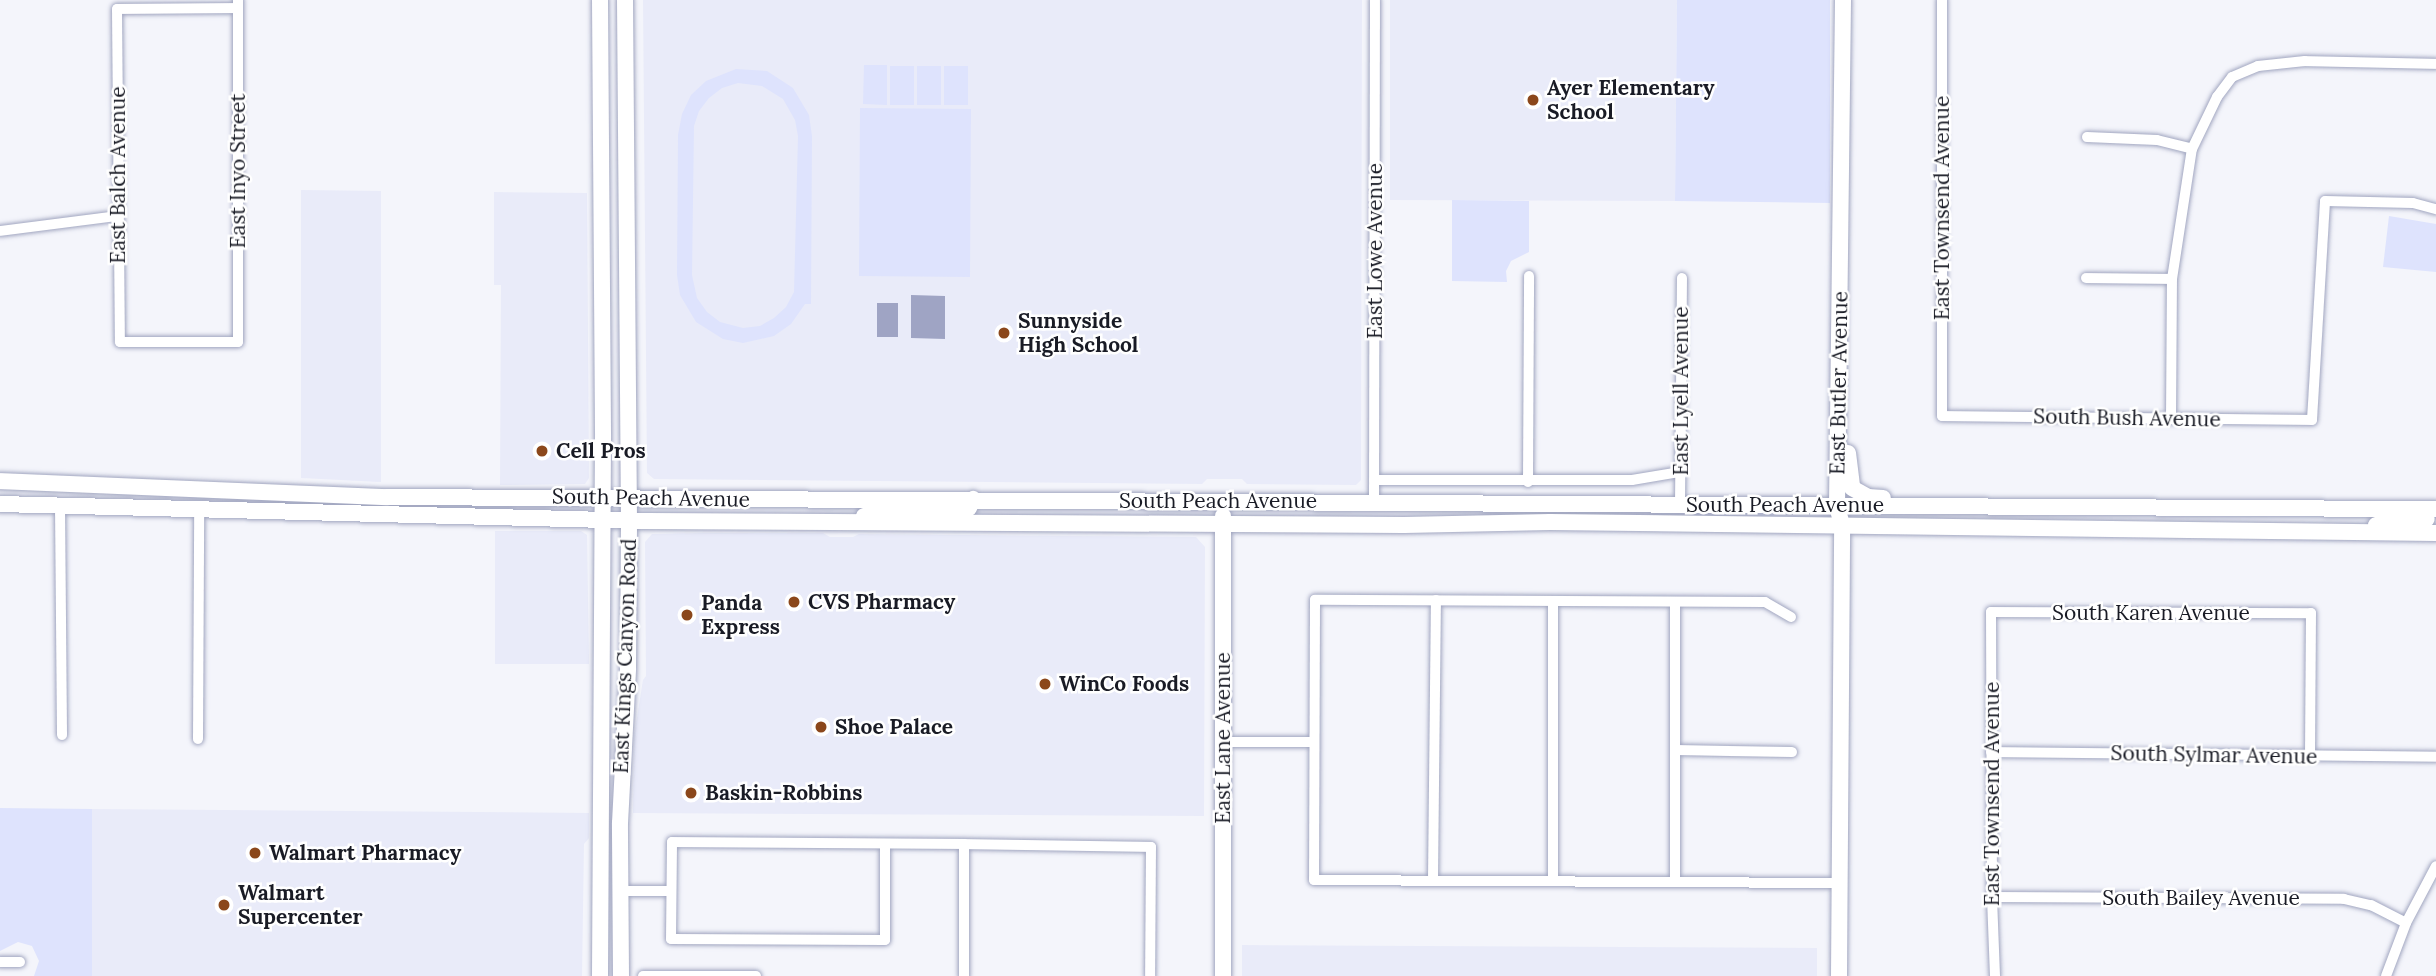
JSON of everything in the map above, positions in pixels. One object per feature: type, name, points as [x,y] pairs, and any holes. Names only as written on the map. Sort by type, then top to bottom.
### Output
[{"type":"main road","name":"East Kings Canyon Road","points":[[600,0],[600,976]]},
{"type":"main road","name":"East Kings Canyon Road","points":[[621,976],[622,756],[628,656],[629,521],[625,0]]},
{"type":"main road","name":"East Butler Avenue","points":[[1839,976],[1842,525],[1837,506],[1843,0]]},
{"type":"main road","points":[[1840,407],[1848,431],[1852,488],[1868,497],[1918,501],[1930,506]]},
{"type":"main road","name":"South Peach Avenue","points":[[0,481],[386,497],[2436,509]]},
{"type":"main road","points":[[60,505],[75,496],[122,496],[166,489]]},
{"type":"main road","points":[[199,510],[209,502],[273,502],[318,495]]},
{"type":"main road","points":[[299,513],[318,505],[375,505],[386,497]]},
{"type":"main road","points":[[841,522],[885,511],[959,511],[969,508],[973,499]]},
{"type":"main road","points":[[972,523],[976,513],[983,509],[1066,509],[1105,500]]},
{"type":"main road","name":"East Lane Avenue","points":[[1223,501],[1223,976]]},
{"type":"main road","points":[[1300,523],[1306,517],[1363,516],[1372,511],[1374,502]]},
{"type":"main road","name":"South Peach Avenue","points":[[0,503],[629,521],[1842,525],[2436,533]]},
{"type":"main road","points":[[2297,531],[2436,519]]},
{"type":"street","name":"East Lowe Avenue","points":[[1374,502],[1375,0]]},
{"type":"street","name":"East Townsend Avenue","points":[[1942,0],[1942,416]]},
{"type":"street","name":"East Balch Avenue","points":[[120,342],[117,9],[238,4]]},
{"type":"street","name":"East Inyo Street","points":[[120,342],[238,342],[238,4]]},
{"type":"street","points":[[2171,419],[2172,279],[2192,149],[2217,97],[2232,78],[2258,66],[2305,61],[2436,64]]},
{"type":"street","points":[[2087,137],[2157,140],[2192,149]]},
{"type":"street","name":"South Bush Avenue","points":[[1942,416],[2312,420],[2325,201],[2413,203],[2436,209]]},
{"type":"street","points":[[0,231],[117,216]]},
{"type":"street","points":[[1528,482],[1529,276]]},
{"type":"street","name":"East Lyell Avenue","points":[[1680,505],[1682,278]]},
{"type":"street","points":[[2086,278],[2172,279]]},
{"type":"street","name":"South Peach Avenue","points":[[1374,480],[1632,480],[1680,471]]},
{"type":"street","points":[[60,505],[62,735]]},
{"type":"street","points":[[198,739],[199,510]]},
{"type":"street","points":[[1791,617],[1765,602],[1315,600],[1314,880],[1840,883]]},
{"type":"street","points":[[1433,880],[1436,600]]},
{"type":"street","points":[[1553,601],[1553,881]]},
{"type":"street","points":[[1675,601],[1675,882]]},
{"type":"street","name":"East Townsend Avenue","points":[[1991,612],[1992,897],[1995,976]]},
{"type":"street","name":"South Karen Avenue","points":[[1991,612],[2311,613],[2310,756]]},
{"type":"street","points":[[1223,741],[1314,741]]},
{"type":"street","points":[[1675,750],[1791,752]]},
{"type":"street","name":"South Sylmar Avenue","points":[[1991,751],[2436,757]]},
{"type":"street","points":[[885,844],[885,940],[671,939],[672,842],[964,844],[1151,847],[1150,976]]},
{"type":"street","points":[[964,844],[964,976]]},
{"type":"street","points":[[2386,976],[2406,923],[2436,867]]},
{"type":"street","points":[[620,891],[671,891]]},
{"type":"street","name":"South Bailey Avenue","points":[[1992,897],[2344,899],[2371,905],[2406,923]]},
{"type":"street","points":[[0,962],[19,962]]},
{"type":"street","points":[[643,976],[756,976]]},
{"type":"shaded area","name":"Sunnyside High School","points":[[643,0],[1362,0],[1361,480],[1356,485],[1247,484],[1242,479],[1207,479],[1202,484],[654,479],[647,473]]},
{"type":"shaded area","name":"Ayer Elementary School","points":[[1390,0],[1677,0],[1675,201],[1390,200]]},
{"type":"shaded area","points":[[1677,0],[1830,0],[1830,203],[1675,201]]},
{"type":"shaded area","points":[[864,65],[887,65],[887,105],[863,104]]},
{"type":"shaded area","points":[[890,66],[914,66],[914,105],[890,105]]},
{"type":"shaded area","points":[[917,66],[941,66],[941,105],[917,105]]},
{"type":"shaded area","points":[[944,66],[968,66],[968,105],[944,105]]},
{"type":"shaded area","points":[[736,69],[767,71],[793,88],[809,115],[812,136],[811,304],[805,304],[791,324],[774,336],[743,343],[723,339],[696,322],[680,295],[677,275],[678,135],[682,114],[691,95],[706,81]],"holes":[[[738,83],[762,86],[783,99],[795,120],[798,136],[794,292],[786,307],[774,318],[760,326],[743,328],[720,322],[707,312],[697,298],[692,275],[694,126],[699,111],[709,98],[722,88]]]},
{"type":"shaded area","points":[[860,108],[971,109],[970,277],[859,276]]},
{"type":"shaded area","points":[[301,190],[381,191],[381,482],[301,478]]},
{"type":"shaded area","points":[[494,192],[587,193],[589,478],[585,484],[500,485],[501,285],[494,285]]},
{"type":"shaded area","points":[[1452,200],[1529,201],[1529,252],[1511,261],[1506,271],[1507,282],[1452,281]]},
{"type":"shaded area","points":[[2389,216],[2436,224],[2436,272],[2383,267]]},
{"type":"shaded area","points":[[911,295],[945,296],[945,339],[911,338]]},
{"type":"shaded area","points":[[877,303],[898,303],[898,337],[877,337]]},
{"type":"shaded area","points":[[495,531],[581,531],[587,535],[589,664],[495,664]]},
{"type":"shaded area","points":[[823,533],[830,537],[853,537],[859,534],[1196,537],[1205,547],[1204,816],[633,813],[634,736],[643,680],[646,676],[645,542],[652,534]]},
{"type":"shaded area","points":[[0,808],[92,809],[92,976],[34,976],[39,961],[32,946],[18,942],[0,951]]},
{"type":"shaded area","points":[[92,809],[589,813],[589,838],[584,844],[582,976],[92,976]]},
{"type":"shaded area","points":[[1242,945],[1817,948],[1817,976],[1242,976]]},
{"type":"place","name":"Ayer Elementary School","points":[[1533,100]]},
{"type":"place","name":"Sunnyside High School","points":[[1004,333]]},
{"type":"place","name":"Cell Pros","points":[[542,451]]},
{"type":"place","name":"CVS Pharmacy","points":[[794,602]]},
{"type":"place","name":"Panda Express","points":[[687,615]]},
{"type":"place","name":"WinCo Foods","points":[[1045,684]]},
{"type":"place","name":"Shoe Palace","points":[[821,727]]},
{"type":"place","name":"Baskin-Robbins","points":[[691,793]]},
{"type":"place","name":"Walmart Pharmacy","points":[[255,853]]},
{"type":"place","name":"Walmart Supercenter","points":[[224,905]]}]
